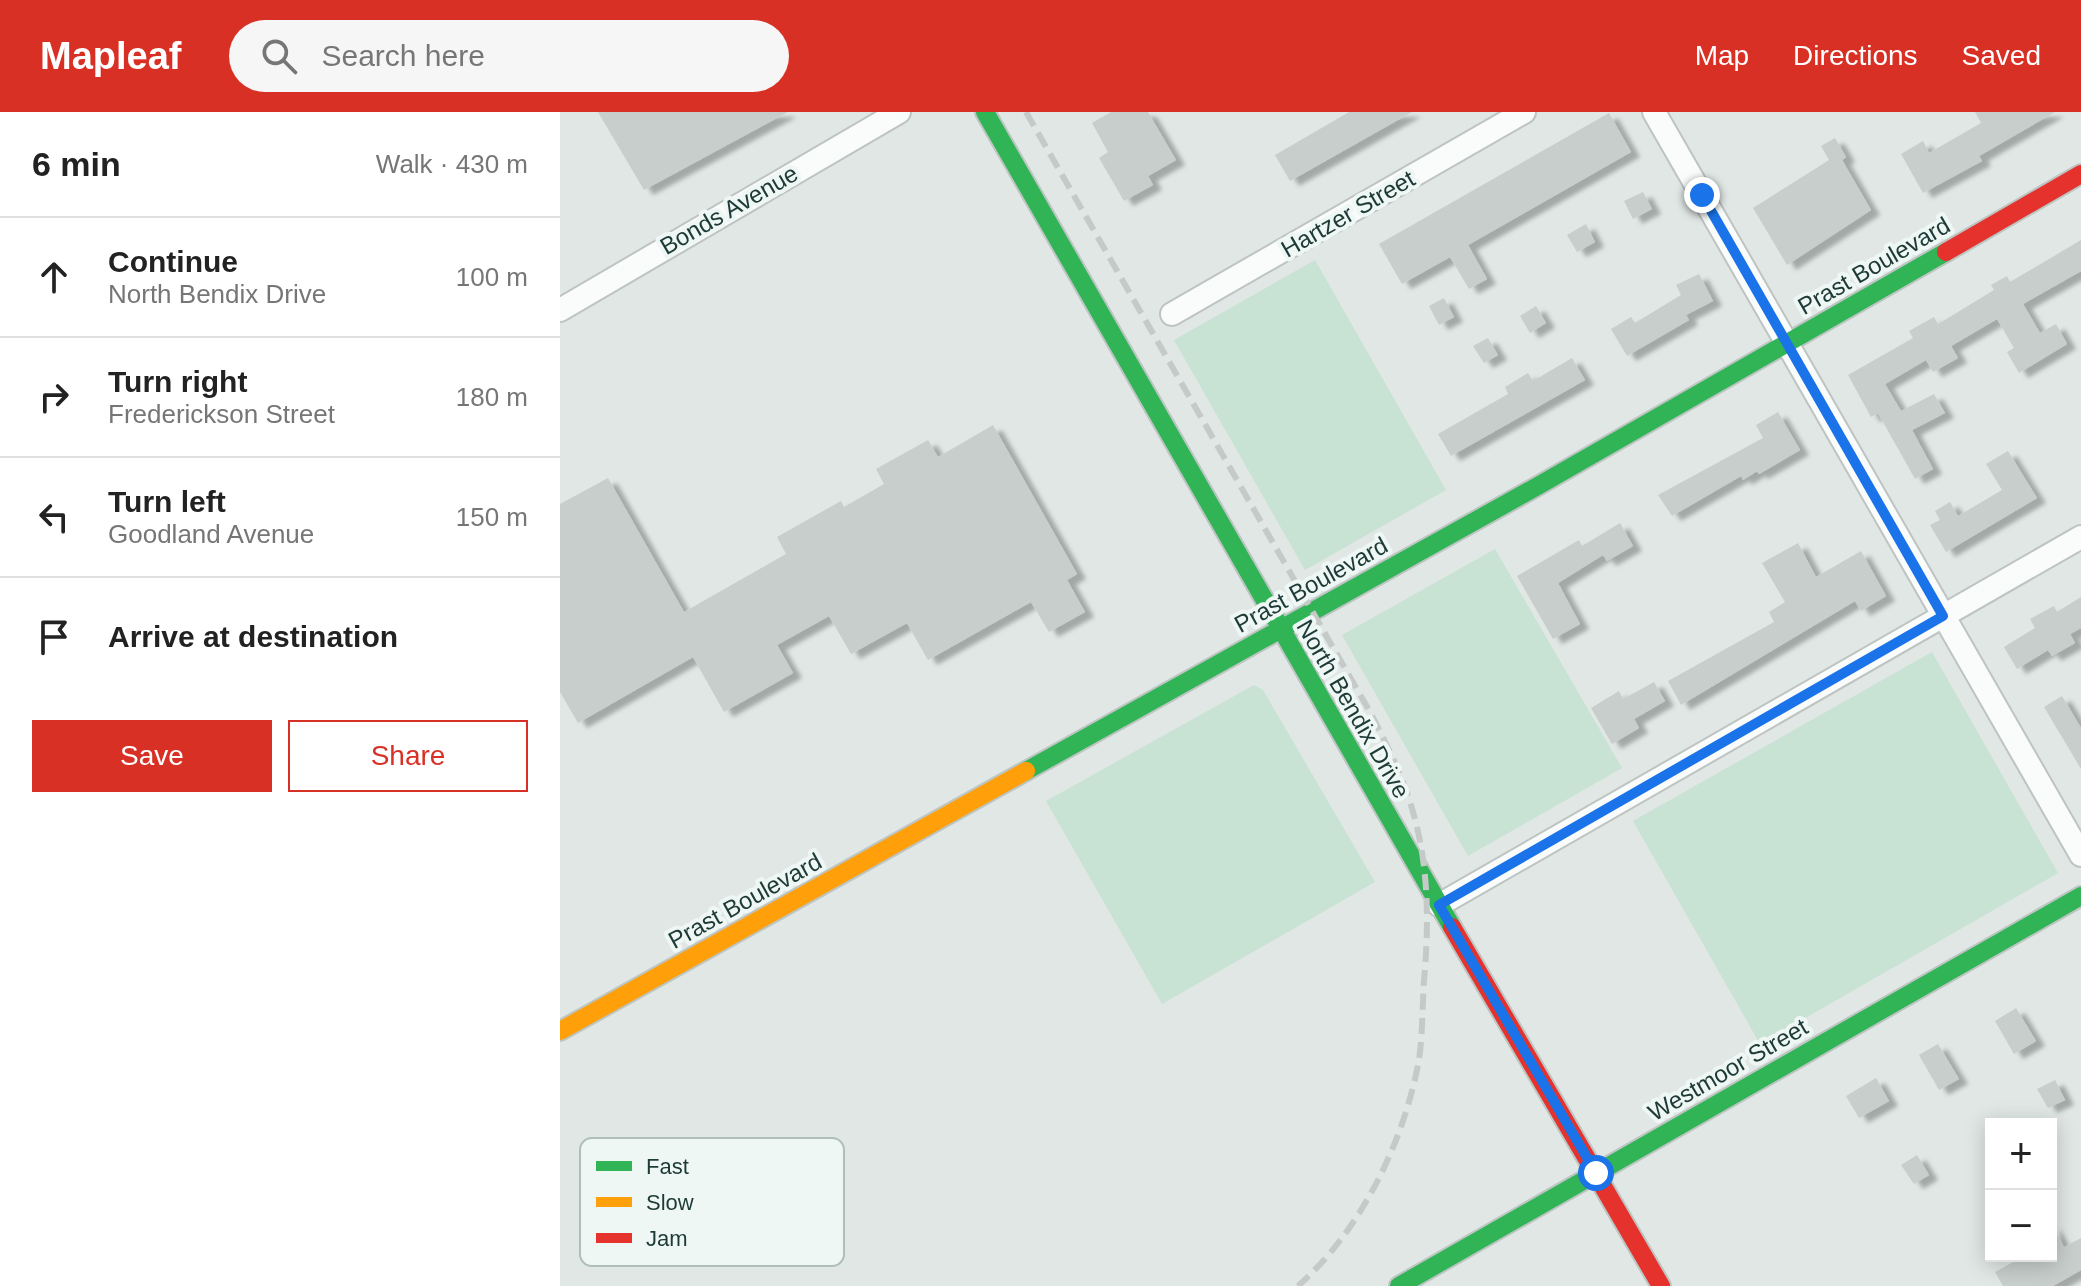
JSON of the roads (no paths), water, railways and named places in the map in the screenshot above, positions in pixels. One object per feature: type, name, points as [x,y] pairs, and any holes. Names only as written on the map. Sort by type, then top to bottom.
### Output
[{"type":"street","name":"Bonds Avenue","points":[[560,310],[899,112]]},
{"type":"street","name":"North Bendix Drive","points":[[985,112],[1280,631],[1661,1286]]},
{"type":"street","name":"Hartzer Street","points":[[1172,314],[1524,112]]},
{"type":"street","points":[[1654,112],[2081,855]]},
{"type":"street","name":"Prast Boulevard","points":[[560,1031],[1280,631],[2081,174]]},
{"type":"street","points":[[1439,905],[2081,537]]},
{"type":"street","name":"Westmoor Street","points":[[1399,1286],[2081,896]]},
{"type":"railway","points":[[1026,112],[1370,712],[1399,773],[1418,833],[1425,875],[1427,938],[1421,1044],[1411,1095],[1389,1156],[1359,1213],[1341,1240],[1298,1286]]}]
